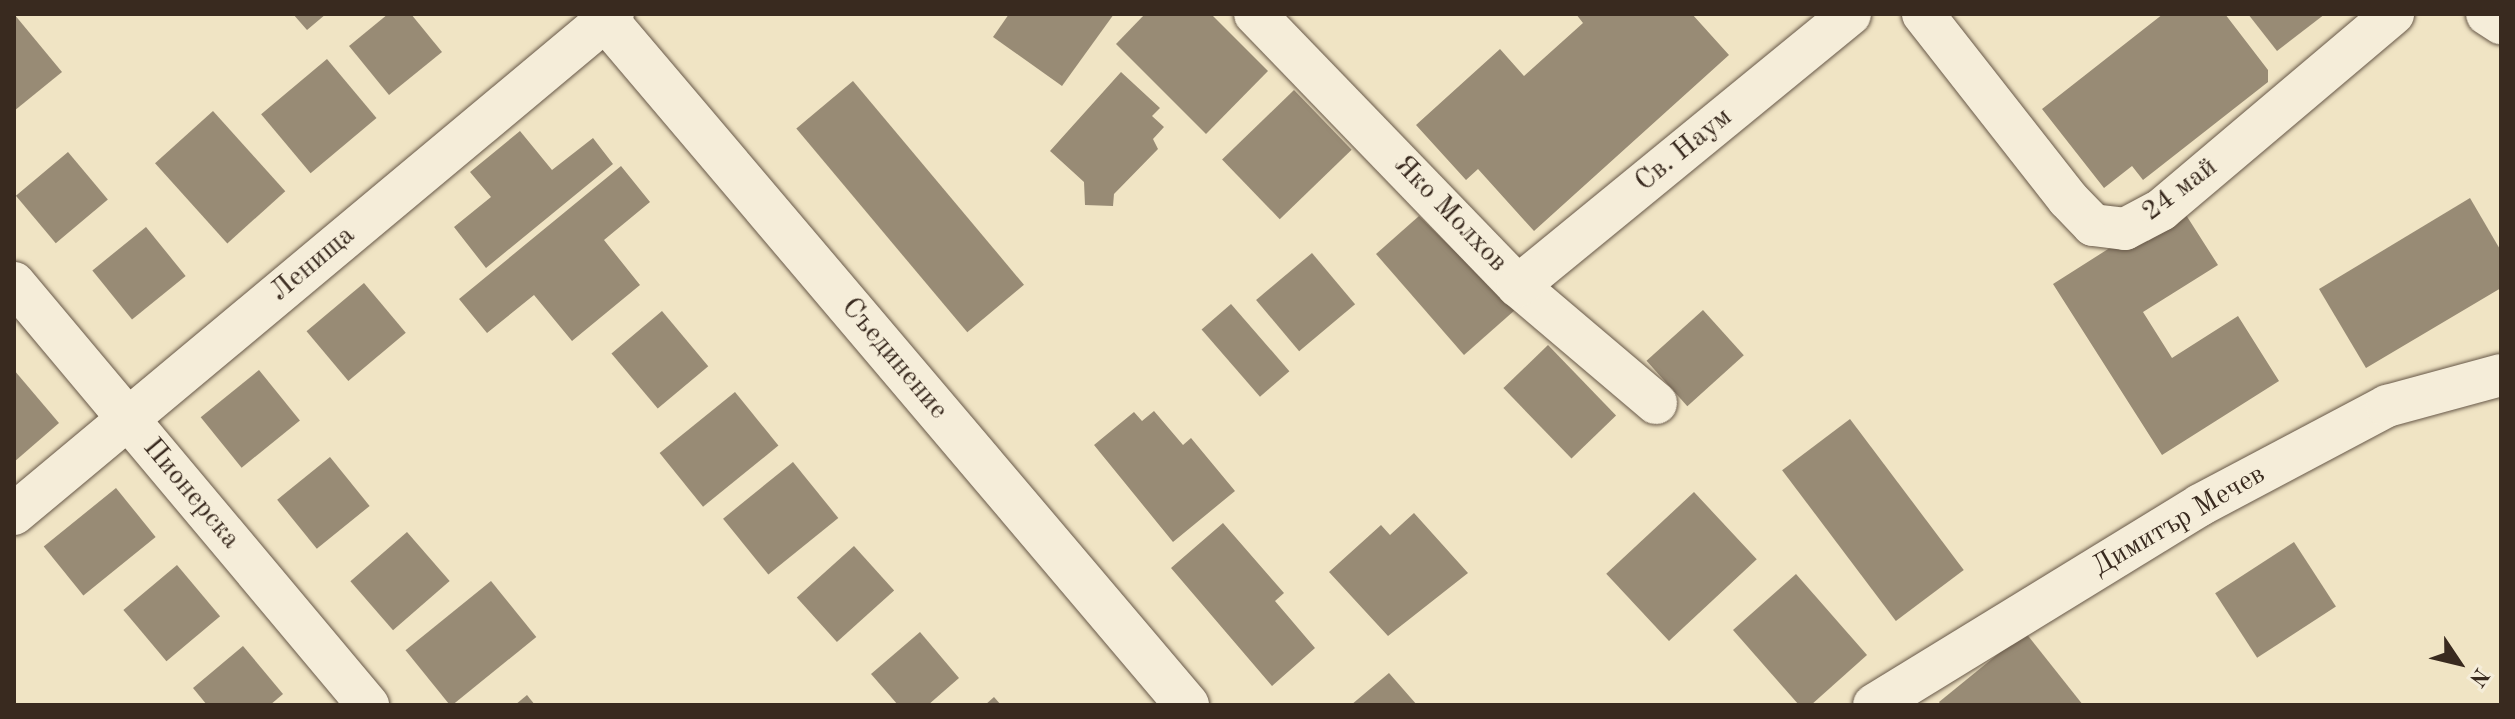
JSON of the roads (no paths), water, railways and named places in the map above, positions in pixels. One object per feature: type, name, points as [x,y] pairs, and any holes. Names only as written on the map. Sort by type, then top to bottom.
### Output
[{"type":"street","name":"Яко Молхов","points":[[1255,14],[1518,286],[1656,403]]},
{"type":"street","name":"Св. Наум","points":[[1518,286],[1850,14]]},
{"type":"street","name":"24 май","points":[[1923,14],[2068,199],[2093,225],[2125,229],[2161,210],[2393,14]]},
{"type":"street","points":[[2487,14],[2501,23]]},
{"type":"street","name":"Ленища","points":[[14,514],[607,16]]},
{"type":"street","name":"Съединение","points":[[607,16],[1187,705]]},
{"type":"street","name":"Пионерска","points":[[14,283],[368,705]]},
{"type":"street","name":"Димитър Мечев","points":[[1874,705],[2200,505],[2387,406],[2501,375]]}]
